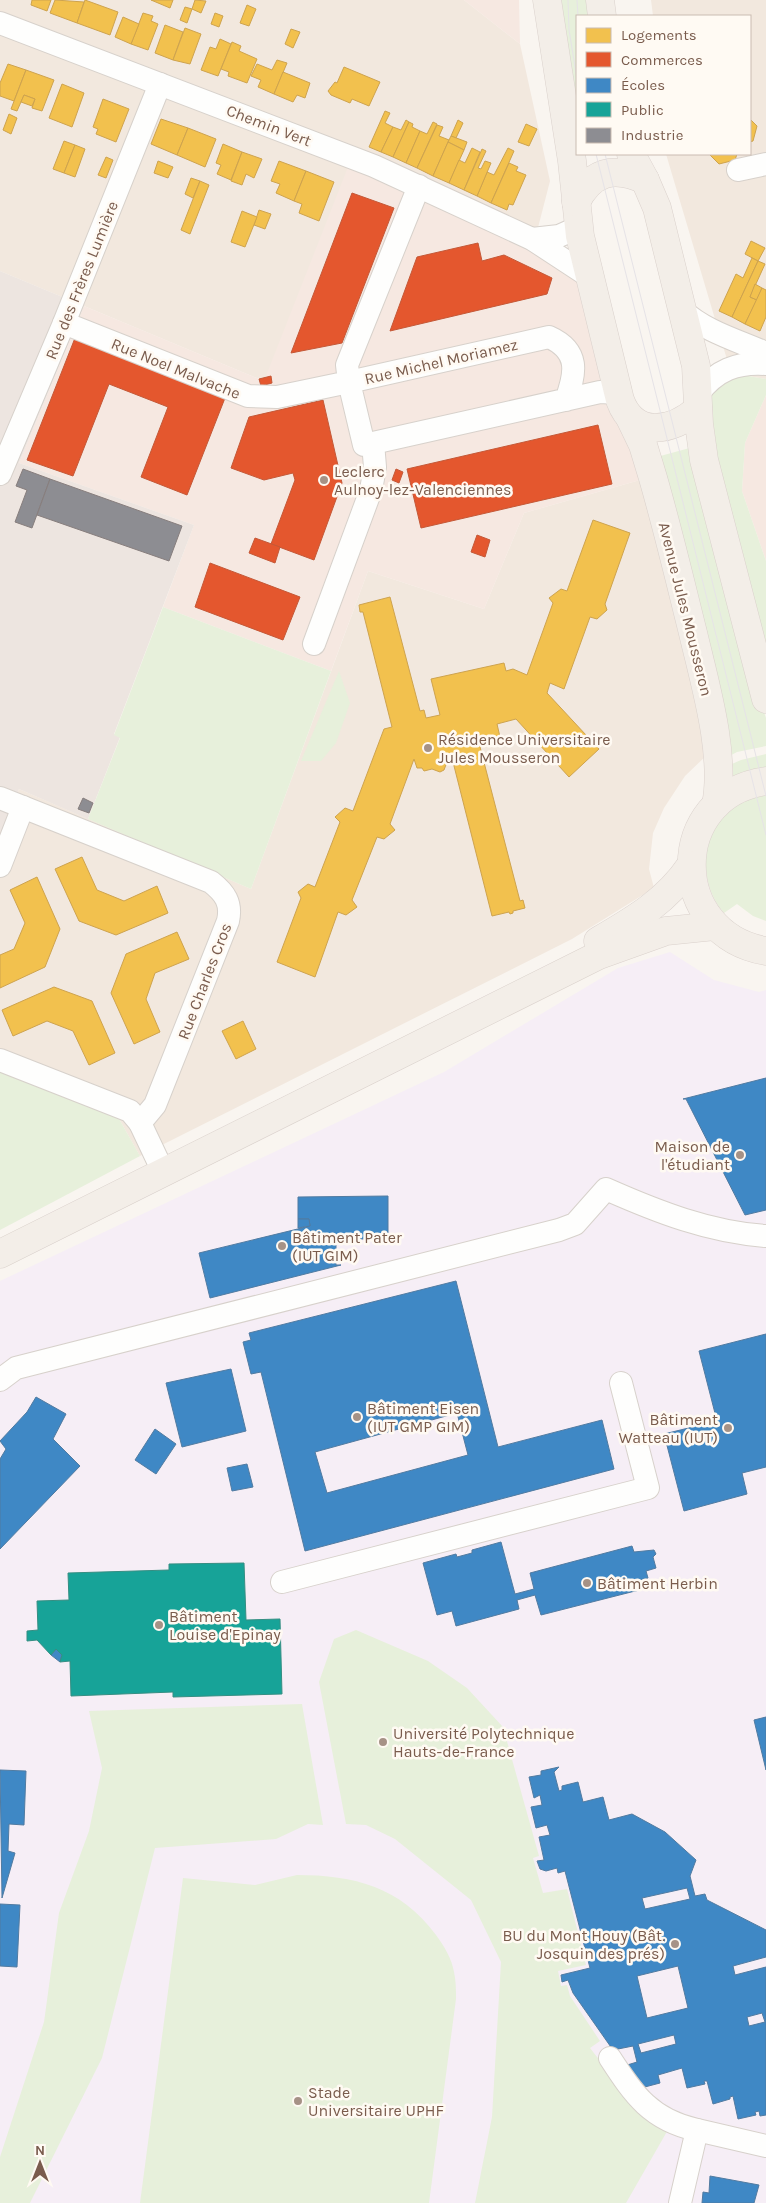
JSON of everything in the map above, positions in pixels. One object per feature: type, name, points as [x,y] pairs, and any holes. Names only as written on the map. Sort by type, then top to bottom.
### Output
[{"type":"main road","points":[[547,0],[572,161],[577,214]]},
{"type":"main road","points":[[600,0],[602,15]]},
{"type":"main road","points":[[632,155],[657,208],[697,370],[698,401],[706,470],[766,699]]},
{"type":"main road","points":[[577,214],[587,185],[601,175],[623,172],[645,180]]},
{"type":"main road","name":"Avenue Jules Mousseron","points":[[577,214],[618,393],[643,445],[654,478],[706,686],[718,766],[719,787],[716,805]]},
{"type":"main road","points":[[630,418],[647,427],[664,427],[680,422],[698,401]]},
{"type":"main road","points":[[766,781],[737,790],[716,805],[698,833],[691,865],[697,898],[716,926],[738,942],[766,951]]},
{"type":"main road","points":[[0,1238],[591,945],[648,911],[672,890],[691,865]]},
{"type":"main road","points":[[0,1254],[599,955],[666,931],[716,926]]},
{"type":"street","name":"Chemin Vert","points":[[0,23],[357,159],[532,239],[590,277]]},
{"type":"street","name":"Rue des Frères Lumière","points":[[0,474],[64,323],[160,84]]},
{"type":"street","points":[[738,170],[766,164]]},
{"type":"street","points":[[349,382],[347,365],[419,186]]},
{"type":"street","points":[[532,239],[559,236],[577,214]]},
{"type":"street","points":[[682,310],[714,331],[766,353]]},
{"type":"street","name":"Rue Noel Malvache","points":[[64,323],[248,396],[277,397],[349,382]]},
{"type":"street","name":"Rue Michel Moriamez","points":[[373,443],[364,445],[349,382],[549,337],[564,346],[572,359],[573,379],[566,400]]},
{"type":"street","points":[[698,401],[711,378],[727,369],[746,364],[766,364]]},
{"type":"street","points":[[314,644],[372,490],[375,467],[373,443],[604,391],[618,393]]},
{"type":"street","name":"Rue Charles Cros","points":[[0,798],[211,882],[227,899],[229,906],[228,921],[156,1105],[140,1123]]},
{"type":"street","points":[[0,866],[24,807]]},
{"type":"street","points":[[0,1060],[124,1107],[140,1123],[158,1161]]},
{"type":"street","points":[[0,1380],[16,1368],[560,1230],[575,1224],[606,1189],[682,1220],[715,1229],[766,1236]]},
{"type":"street","points":[[282,1582],[648,1488],[621,1384]]},
{"type":"street","points":[[610,2058],[635,2096],[647,2107],[674,2124],[766,2146]]},
{"type":"street","points":[[680,2203],[697,2130]]},
{"type":"shaded area","points":[[0,0],[464,0],[520,44],[550,181],[532,251],[264,381],[0,271]]},
{"type":"shaded area","points":[[464,0],[519,0],[520,44]]},
{"type":"shaded area","points":[[651,0],[766,0],[766,379],[731,373],[666,155],[751,155],[751,15],[653,15]]},
{"type":"shaded area","points":[[348,167],[532,251],[583,280],[647,478],[524,513],[484,609],[368,571],[331,671],[163,607],[194,525],[19,463],[84,306],[264,381]]},
{"type":"shaded area","points":[[0,271],[84,306],[19,463],[194,525],[114,734],[120,737],[88,819],[19,789],[0,840]]},
{"type":"shaded area","points":[[766,395],[766,561],[742,491],[745,443]]},
{"type":"shaded area","points":[[647,478],[709,753],[685,776],[664,808],[653,833],[649,869],[654,888],[572,939],[140,1156],[118,1117],[0,1072],[0,840],[19,789],[251,889],[368,571],[484,609],[524,513]]},
{"type":"shaded area","name":"Université Polytechnique Hauts-de-France","points":[[670,952],[714,980],[759,992],[766,990],[766,2203],[0,2203],[0,1281],[444,1072],[618,968]]},
{"type":"green space","points":[[551,0],[594,0],[596,15],[576,15],[576,148]]},
{"type":"green space","points":[[731,373],[766,379],[766,395],[745,443],[742,491],[766,561],[766,668],[711,467],[709,397]]},
{"type":"green space","points":[[697,446],[756,689],[766,718],[766,746],[737,752],[724,759],[653,458]]},
{"type":"green space","points":[[163,607],[331,671],[251,889],[88,819],[120,738],[114,735]]},
{"type":"green space","points":[[339,671],[350,703],[336,743],[321,761],[301,761]]},
{"type":"green space","points":[[766,754],[766,768],[732,779],[725,767],[741,760]]},
{"type":"green space","points":[[766,794],[766,921],[753,916],[737,904],[724,913],[709,885],[706,870],[706,854],[710,839],[727,813],[746,800]]},
{"type":"green space","points":[[0,1072],[118,1117],[140,1156],[0,1230]]},
{"type":"green space","points":[[356,1630],[428,1661],[467,1688],[503,1727],[539,1856],[533,1858],[543,1893],[567,1889],[586,1965],[558,1971],[561,1986],[567,1985],[570,1996],[600,2041],[590,2048],[623,2090],[669,2128],[626,2203],[475,2203],[492,2117],[501,1962],[471,1900],[395,1839],[366,1825],[346,1824],[319,1682],[334,1639]]},
{"type":"green space","points":[[302,1704],[323,1825],[308,1824],[276,1839],[155,1848],[102,2058],[30,2203],[0,2203],[0,2157],[44,2022],[59,1913],[89,1831],[102,1768],[89,1711]]},
{"type":"green space","name":"Stade Universitaire UPHF","points":[[297,1875],[357,1881],[392,1895],[408,1905],[422,1919],[439,1939],[451,1962],[455,1979],[456,1999],[429,2203],[140,2203],[183,1878],[255,1885]]},
{"type":"building: Logements","points":[[32,0],[51,0],[47,11],[31,5]]},
{"type":"building: Logements","points":[[55,0],[84,2],[77,23],[50,13]]},
{"type":"building: Logements","points":[[85,0],[118,12],[110,35],[77,23]]},
{"type":"building: Logements","points":[[151,0],[173,0],[170,8]]},
{"type":"building: Logements","points":[[195,0],[206,1],[201,13],[192,9]]},
{"type":"building: Logements","points":[[247,5],[256,9],[249,26],[240,23]]},
{"type":"building: Logements","points":[[185,7],[192,9],[187,23],[180,20]]},
{"type":"building: Logements","points":[[143,13],[153,16],[151,21],[158,24],[148,50],[131,44]]},
{"type":"building: Logements","points":[[215,13],[223,16],[219,27],[211,24]]},
{"type":"building: Logements","points":[[123,17],[139,24],[131,44],[115,37]]},
{"type":"building: Logements","points":[[165,25],[183,32],[173,60],[155,53]]},
{"type":"building: Logements","points":[[185,28],[201,34],[190,64],[173,60]]},
{"type":"building: Logements","points":[[291,29],[300,32],[293,48],[285,44]]},
{"type":"building: Logements","points":[[220,39],[231,44],[218,76],[201,70],[210,47],[216,49]]},
{"type":"building: Logements","points":[[232,42],[241,46],[239,51],[257,59],[247,83],[228,76],[229,72],[221,69]]},
{"type":"building: Logements","points":[[277,60],[287,63],[274,94],[258,87],[261,80],[251,76],[257,64],[272,70]]},
{"type":"building: Logements","points":[[8,64],[26,70],[14,101],[0,96],[0,83]]},
{"type":"building: Logements","points":[[344,67],[380,82],[369,106],[352,99],[350,103],[331,95],[328,91],[335,82],[337,83]]},
{"type":"building: Logements","points":[[26,70],[54,80],[42,111],[32,108],[35,99],[24,95],[17,111],[11,109]]},
{"type":"building: Logements","points":[[283,72],[310,83],[305,98],[297,95],[293,102],[274,94]]},
{"type":"building: Logements","points":[[62,84],[84,93],[72,127],[49,118]]},
{"type":"building: Logements","points":[[24,95],[35,99],[32,106],[21,102]]},
{"type":"building: Logements","points":[[103,99],[129,109],[116,142],[96,134],[98,129],[93,127]]},
{"type":"building: Logements","points":[[385,111],[390,113],[385,123],[393,127],[381,152],[369,147]]},
{"type":"building: Logements","points":[[9,114],[17,118],[11,134],[3,130]]},
{"type":"building: Logements","points":[[161,119],[188,128],[177,155],[151,144]]},
{"type":"building: Logements","points":[[406,120],[409,122],[393,157],[381,152],[393,127],[401,130]]},
{"type":"building: Logements","points":[[458,120],[463,123],[456,138],[451,136]]},
{"type":"building: Logements","points":[[751,120],[757,126],[753,141],[751,142]]},
{"type":"building: Logements","points":[[409,122],[413,124],[412,127],[420,131],[406,163],[393,157]]},
{"type":"building: Logements","points":[[433,122],[437,124],[417,168],[406,163],[420,131],[427,134]]},
{"type":"building: Logements","points":[[526,124],[537,129],[529,146],[518,142]]},
{"type":"building: Logements","points":[[437,125],[443,127],[439,136],[449,140],[433,176],[417,168]]},
{"type":"building: Logements","points":[[188,128],[216,139],[205,167],[177,155]]},
{"type":"building: Logements","points":[[451,136],[467,142],[464,150],[448,142]]},
{"type":"building: Logements","points":[[64,141],[75,145],[64,173],[53,169]]},
{"type":"building: Logements","points":[[448,142],[464,150],[449,183],[433,176]]},
{"type":"building: Logements","points":[[223,144],[242,152],[231,180],[217,174],[221,165],[216,163]]},
{"type":"building: Logements","points":[[75,145],[85,149],[75,177],[64,173]]},
{"type":"building: Logements","points":[[472,148],[480,152],[464,190],[449,183],[459,160],[465,163]]},
{"type":"building: Logements","points":[[508,148],[514,151],[491,203],[477,196],[487,172],[494,175]]},
{"type":"building: Logements","points":[[482,149],[486,151],[478,168],[481,169],[485,161],[491,163],[477,196],[464,190]]},
{"type":"building: Logements","points":[[242,152],[262,159],[254,178],[246,174],[242,185],[231,181]]},
{"type":"building: Logements","points":[[710,155],[737,155],[735,160],[719,164]]},
{"type":"building: Logements","points":[[106,157],[113,160],[106,178],[98,175]]},
{"type":"building: Logements","points":[[158,161],[173,167],[168,178],[154,173]]},
{"type":"building: Logements","points":[[279,161],[306,171],[294,201],[276,193],[280,184],[271,181]]},
{"type":"building: Logements","points":[[509,163],[518,167],[516,171],[526,175],[513,205],[509,204],[507,210],[491,203]]},
{"type":"building: Logements","points":[[306,171],[334,182],[319,221],[299,213],[302,204],[294,201]]},
{"type":"building: Logements","points":[[191,178],[200,181],[193,198],[185,194]]},
{"type":"building: Logements","points":[[200,181],[209,185],[190,234],[181,230]]},
{"type":"building: Logements","points":[[259,210],[271,214],[265,229],[254,225]]},
{"type":"building: Logements","points":[[242,211],[257,217],[245,247],[231,242]]},
{"type":"building: Logements","points":[[751,241],[765,248],[758,261],[745,254]]},
{"type":"building: Logements","points":[[752,258],[758,261],[732,317],[719,311],[736,274],[743,278]]},
{"type":"building: Logements","points":[[758,261],[765,264],[750,297],[757,300],[745,324],[732,317]]},
{"type":"building: Logements","points":[[755,284],[762,288],[757,300],[750,297]]},
{"type":"building: Logements","points":[[762,288],[766,290],[766,317],[760,331],[745,324]]},
{"type":"building: Logements","name":"Résidence Universitaire Jules Mousseron","points":[[593,520],[630,533],[605,604],[607,610],[597,619],[590,617],[564,689],[550,683],[547,693],[599,749],[569,777],[516,719],[497,724],[500,737],[479,743],[520,901],[523,900],[525,908],[513,911],[510,914],[509,912],[492,916],[452,758],[447,762],[444,770],[440,772],[432,769],[424,771],[422,768],[417,768],[414,759],[390,824],[395,830],[384,839],[377,837],[352,900],[357,907],[346,915],[338,912],[315,977],[277,962],[301,898],[298,892],[308,884],[315,887],[340,822],[335,817],[345,808],[353,811],[384,729],[392,727],[363,612],[360,612],[359,605],[390,597],[420,711],[424,710],[426,718],[440,715],[431,679],[504,663],[506,671],[513,669],[527,675],[553,603],[549,598],[561,589],[567,591]]},
{"type":"building: Logements","points":[[82,857],[97,890],[124,901],[157,886],[168,913],[116,935],[79,921],[55,869]]},
{"type":"building: Logements","points":[[37,877],[60,929],[45,967],[0,988],[0,955],[14,949],[25,923],[10,890]]},
{"type":"building: Logements","points":[[177,932],[189,959],[155,973],[146,999],[160,1032],[134,1044],[111,993],[126,954]]},
{"type":"building: Logements","points":[[54,987],[92,1001],[115,1053],[89,1065],[73,1031],[47,1021],[13,1036],[2,1010]]},
{"type":"building: Logements","points":[[243,1021],[256,1049],[236,1059],[222,1031]]},
{"type":"building: Commerces","points":[[352,193],[394,208],[342,343],[291,353]]},
{"type":"building: Commerces","points":[[478,243],[482,261],[504,255],[552,278],[547,294],[390,331],[417,257]]},
{"type":"building: Commerces","points":[[75,338],[225,398],[187,495],[141,477],[168,407],[109,384],[73,476],[27,460]]},
{"type":"building: Commerces","points":[[271,376],[272,383],[261,386],[259,379]]},
{"type":"building: Commerces","points":[[323,400],[342,483],[314,560],[271,544],[295,480],[293,473],[264,480],[231,468],[249,417]]},
{"type":"building: Commerces","points":[[598,425],[612,484],[421,528],[407,469]]},
{"type":"building: Commerces","points":[[396,469],[403,472],[399,483],[392,480]]},
{"type":"building: Commerces","points":[[477,535],[490,540],[485,557],[471,552]]},
{"type":"building: Commerces","points":[[255,538],[280,547],[275,563],[249,553]]},
{"type":"building: Commerces","points":[[210,563],[300,597],[283,640],[195,607]]},
{"type":"building: Écoles","name":"Maison de l'étudiant","points":[[766,1078],[766,1210],[745,1215],[686,1099],[683,1099]]},
{"type":"building: Écoles","name":"Bâtiment Pater (IUT GIM)","points":[[388,1196],[388,1239],[336,1239],[336,1265],[341,1265],[210,1298],[199,1253],[310,1226],[309,1219],[298,1219],[298,1197]]},
{"type":"building: Écoles","points":[[298,1219],[309,1219],[310,1226],[298,1228]]},
{"type":"building: Écoles","name":"Bâtiment Eisen (IUT GMP GIM)","points":[[456,1281],[498,1447],[602,1420],[614,1469],[305,1551],[261,1372],[251,1374],[243,1342],[251,1340],[249,1333]],"holes":[[[457,1413],[468,1455],[327,1493],[315,1452]]]},
{"type":"building: Écoles","name":"Bâtiment Watteau (IUT)","points":[[766,1334],[766,1467],[742,1473],[747,1494],[684,1511],[664,1434],[717,1421],[699,1351]]},
{"type":"building: Écoles","points":[[231,1369],[246,1431],[182,1447],[166,1383]]},
{"type":"building: Écoles","points":[[36,1397],[66,1414],[53,1439],[80,1466],[0,1549],[0,1459],[6,1449],[0,1441],[27,1412]]},
{"type":"building: Écoles","points":[[155,1429],[176,1444],[156,1474],[135,1460]]},
{"type":"building: Écoles","points":[[247,1464],[253,1487],[232,1491],[227,1468]]},
{"type":"building: Écoles","name":"Bâtiment Herbin","points":[[501,1542],[515,1594],[534,1589],[530,1573],[632,1546],[634,1552],[654,1550],[656,1554],[653,1557],[656,1568],[646,1571],[648,1578],[640,1580],[643,1589],[541,1615],[535,1595],[517,1600],[519,1609],[456,1626],[452,1611],[437,1615],[423,1563],[456,1554],[457,1557],[472,1553],[472,1550]]},
{"type":"building: Écoles","points":[[56,1649],[62,1655],[60,1662],[51,1655]]},
{"type":"building: Écoles","points":[[766,1717],[766,1770],[754,1720]]},
{"type":"building: Écoles","name":"BU du Mont Houy (Bât. Josquin des prés)","points":[[559,1767],[554,1772],[559,1791],[562,1790],[562,1786],[578,1782],[583,1802],[603,1797],[609,1820],[632,1814],[665,1832],[696,1860],[690,1876],[695,1896],[705,1894],[707,1900],[766,1930],[766,1957],[733,1966],[735,1975],[766,1967],[766,2115],[760,2116],[759,2111],[755,2112],[756,2115],[738,2119],[733,2096],[730,2099],[713,2104],[707,2081],[704,2081],[705,2084],[687,2088],[682,2068],[658,2075],[660,2083],[641,2088],[624,2066],[637,2062],[633,2046],[613,2050],[573,1993],[568,1980],[562,1982],[561,1975],[590,1968],[565,1871],[558,1873],[557,1868],[546,1871],[540,1869],[537,1861],[544,1860],[539,1837],[550,1835],[547,1825],[536,1828],[531,1807],[542,1805],[540,1795],[534,1798],[529,1777],[541,1775],[541,1771]],"holes":[[[687,1888],[690,1899],[645,1909],[642,1898]],[[678,1966],[688,2008],[647,2018],[637,1976]],[[762,2013],[765,2022],[749,2026],[747,2017]],[[674,2035],[676,2044],[641,2053],[638,2044]]]},
{"type":"building: Écoles","points":[[0,1770],[26,1771],[24,1825],[9,1824],[8,1851],[15,1853],[2,1898]]},
{"type":"building: Écoles","points":[[0,1904],[20,1905],[17,1967],[0,1966]]},
{"type":"building: Écoles","points":[[710,2176],[759,2185],[754,2203],[702,2203],[703,2192],[709,2193]]},
{"type":"building: Public","name":"Bâtiment Louise d'Epinay","points":[[244,1563],[246,1620],[280,1619],[282,1694],[173,1697],[173,1692],[71,1696],[70,1661],[60,1662],[62,1655],[56,1649],[51,1655],[37,1640],[27,1641],[27,1631],[38,1630],[37,1601],[69,1600],[68,1573],[169,1570],[169,1564]]},
{"type":"building: Industrie","points":[[23,469],[50,479],[32,528],[15,522],[27,490],[16,486]]},
{"type":"building: Industrie","points":[[50,479],[182,526],[169,561],[37,515]]},
{"type":"building: Industrie","points":[[83,798],[93,803],[89,813],[78,809]]},
{"type":"tram line","points":[[568,0],[569,30],[576,73]]},
{"type":"tram line","points":[[577,0],[578,15]]},
{"type":"tram line","points":[[596,155],[766,835]]},
{"type":"tram line","points":[[605,155],[766,796]]},
{"type":"place","name":"Leclerc Aulnoy-lez-Valenciennes","points":[[324,480]]},
{"type":"place","name":"Résidence Universitaire Jules Mousseron","points":[[428,748]]},
{"type":"place","name":"Maison de l'étudiant","points":[[740,1155]]},
{"type":"place","name":"Bâtiment Pater (IUT GIM)","points":[[282,1246]]},
{"type":"place","name":"Bâtiment Eisen (IUT GMP GIM)","points":[[357,1417]]},
{"type":"place","name":"Bâtiment Watteau (IUT)","points":[[728,1428]]},
{"type":"place","name":"Bâtiment Herbin","points":[[587,1583]]},
{"type":"place","name":"Bâtiment Louise d'Epinay","points":[[159,1625]]},
{"type":"place","name":"Université Polytechnique Hauts-de-France","points":[[383,1742]]},
{"type":"place","name":"BU du Mont Houy (Bât. Josquin des prés)","points":[[675,1944]]},
{"type":"place","name":"Stade Universitaire UPHF","points":[[298,2101]]}]
